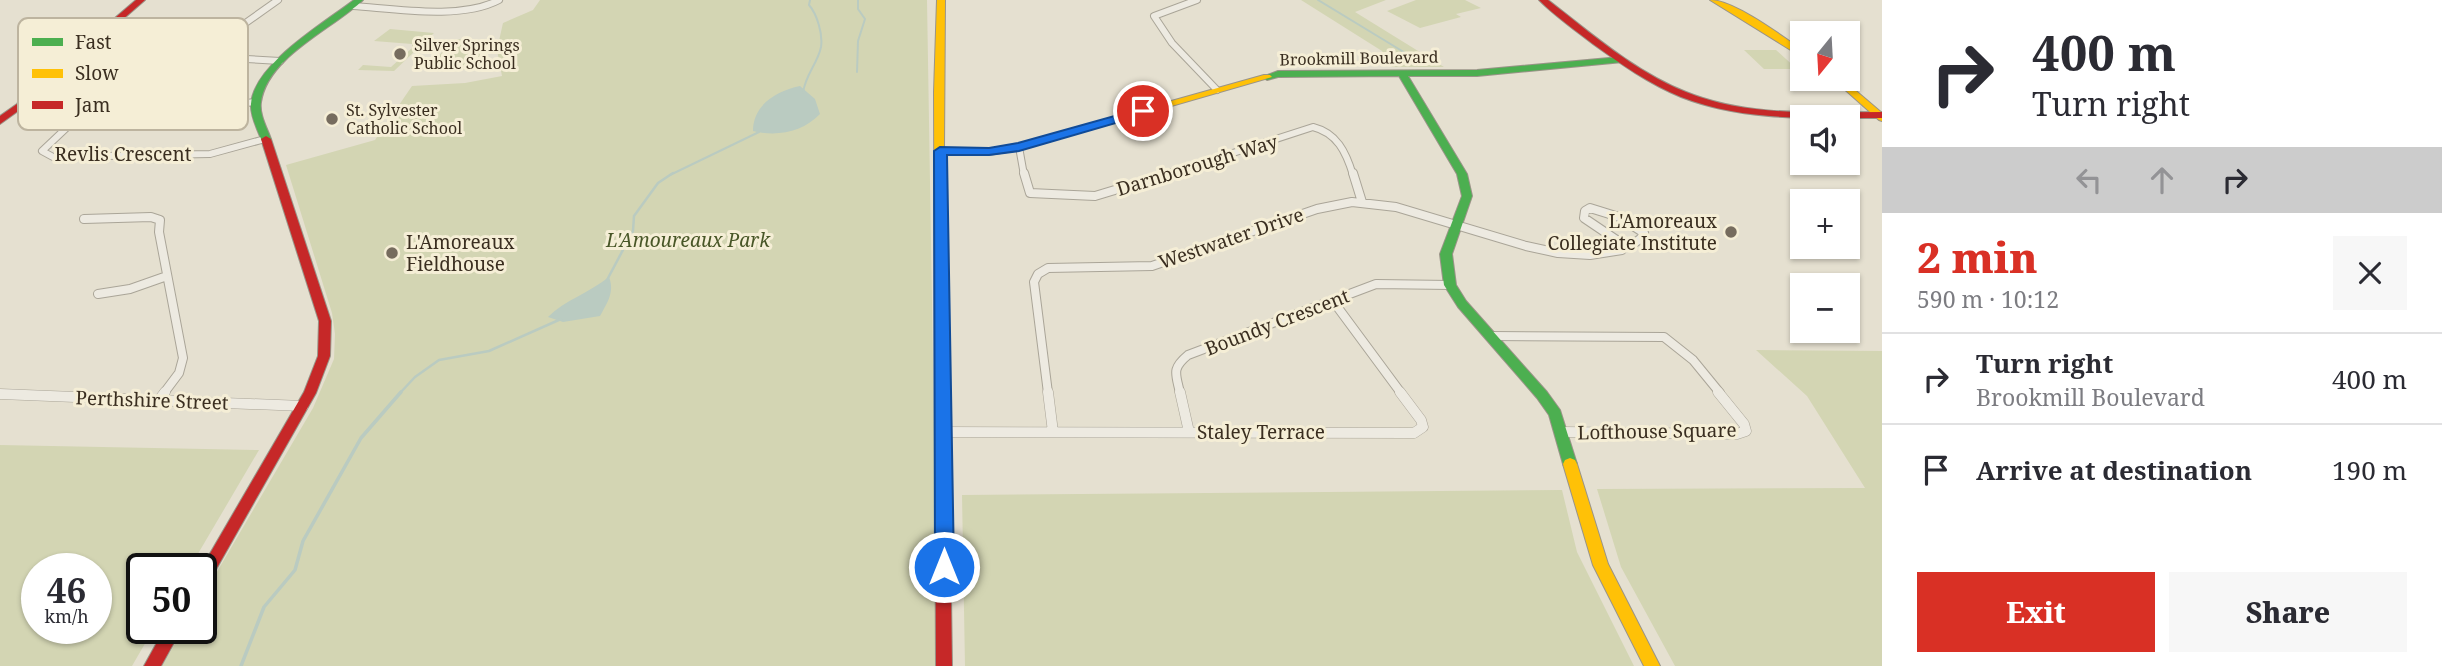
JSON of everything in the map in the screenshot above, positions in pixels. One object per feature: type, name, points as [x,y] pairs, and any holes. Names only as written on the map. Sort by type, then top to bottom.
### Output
[{"type":"street","points":[[120,18],[141,0]]},
{"type":"street","points":[[267,0],[277,0]]},
{"type":"street","points":[[248,21],[277,0]]},
{"type":"street","points":[[217,554],[303,406],[324,356],[325,321],[255,102],[264,77],[280,61],[356,3],[420,10],[488,7],[499,0]]},
{"type":"street","points":[[941,0],[944,666]]},
{"type":"street","points":[[1197,0],[1154,16],[1156,24],[1188,58],[1198,73],[1217,90]]},
{"type":"street","points":[[1543,0],[1619,60],[1662,85],[1732,106],[1795,114],[1881,116]]},
{"type":"street","points":[[1714,0],[1790,46]]},
{"type":"street","points":[[248,60],[280,61]]},
{"type":"street","name":"Brookmill Boulevard","points":[[940,151],[989,152],[1019,147],[1256,78],[1290,73],[1477,73],[1619,60]]},
{"type":"street","points":[[1402,73],[1462,174],[1467,196],[1446,254],[1450,285],[1462,304],[1542,395],[1555,414],[1563,432],[1601,565],[1652,666]]},
{"type":"street","points":[[1851,91],[1881,116]]},
{"type":"street","name":"Revlis Crescent","points":[[248,103],[255,102]]},
{"type":"street","points":[[0,121],[18,106]]},
{"type":"street","name":"Darnborough Way","points":[[1019,147],[1030,193],[1095,195],[1313,127],[1322,127],[1337,137],[1362,202]]},
{"type":"street","name":"Revlis Crescent","points":[[64,130],[42,151],[53,157],[182,156],[210,154],[265,139]]},
{"type":"street","name":"Westwater Drive","points":[[1053,432],[1034,282],[1038,274],[1048,268],[1152,266],[1328,205],[1362,202],[1392,205],[1535,248],[1567,254],[1607,254],[1622,250],[1624,245]]},
{"type":"street","points":[[1590,208],[1601,209],[1639,227],[1644,233],[1642,239],[1637,243],[1624,245],[1584,218],[1585,211],[1590,208]]},
{"type":"street","points":[[84,219],[157,218],[183,358],[179,373],[159,400]]},
{"type":"street","points":[[98,293],[118,291],[167,276]]},
{"type":"street","name":"Boundy Crescent","points":[[1189,432],[1175,371],[1178,363],[1188,355],[1376,284],[1450,285]]},
{"type":"street","name":"Staley Terrace","points":[[941,432],[1414,433],[1423,427],[1422,420],[1333,301]]},
{"type":"street","name":"Lofthouse Square","points":[[1490,336],[1664,337],[1693,360],[1744,424],[1746,431],[1737,434],[1563,432]]},
{"type":"street","name":"Perthshire Street","points":[[0,394],[303,406]]},
{"type":"street","points":[[152,666],[165,644]]},
{"type":"green space","name":"L'Amoureaux Park","points":[[540,0],[927,0],[938,666],[162,666],[175,644],[217,644],[217,572],[313,408],[334,359],[332,313],[286,165],[375,140],[412,86],[465,83],[502,76],[497,50],[503,23],[533,10]]},
{"type":"green space","points":[[1301,0],[1386,0],[1355,12],[1444,67],[1392,67],[1382,51]]},
{"type":"green space","points":[[1416,0],[1465,0],[1481,8],[1456,14],[1461,17],[1420,28],[1387,11]]},
{"type":"green space","points":[[390,29],[434,33],[394,71],[358,70],[363,65],[391,67],[412,48],[412,44],[374,41]]},
{"type":"green space","points":[[452,39],[491,40],[470,70],[429,69]]},
{"type":"green space","points":[[1744,50],[1776,50],[1790,63],[1790,69],[1764,69]]},
{"type":"green space","points":[[1756,350],[1882,351],[1882,666],[1675,666],[1621,567],[1597,489],[1865,488],[1807,396]]},
{"type":"green space","points":[[0,445],[259,450],[198,553],[126,553],[126,644],[145,644],[132,666],[0,666]]},
{"type":"green space","points":[[1562,490],[1577,552],[1634,666],[965,666],[962,495]]},
{"type":"shaded area","points":[[800,86],[815,99],[820,114],[806,125],[789,132],[753,131],[757,114],[768,101],[783,91]]},
{"type":"shaded area","points":[[609,277],[611,293],[600,316],[563,322],[548,317],[562,306]]},
{"type":"waterway","points":[[803,93],[821,47],[820,30],[809,5],[810,0]]},
{"type":"waterway","points":[[857,72],[858,41],[865,19],[858,9],[858,0]]},
{"type":"waterway","points":[[1318,0],[1407,54]]},
{"type":"waterway","points":[[670,175],[759,132]]},
{"type":"waterway","points":[[607,280],[633,231],[634,216],[658,183],[670,175]]},
{"type":"waterway","points":[[400,393],[415,377],[439,360],[489,351],[561,319]]},
{"type":"waterway","points":[[241,666],[264,607],[295,570],[303,541],[361,438],[401,392]]},
{"type":"traffic: fast","points":[[266,139],[256,103],[260,88],[270,73],[298,46],[359,0]]},
{"type":"traffic: fast","points":[[1267,77],[1278,74],[1477,73],[1620,60]]},
{"type":"traffic: fast","points":[[1402,73],[1462,174],[1467,196],[1446,254],[1450,285],[1462,304],[1542,395],[1555,414],[1570,464]]},
{"type":"traffic: slow","points":[[941,0],[939,92],[942,453]]},
{"type":"traffic: slow","points":[[1714,0],[1790,46]]},
{"type":"traffic: slow","points":[[941,151],[989,152],[1019,147],[1267,77]]},
{"type":"traffic: slow","points":[[1851,91],[1882,118]]},
{"type":"traffic: slow","points":[[1570,464],[1601,565],[1652,666]]},
{"type":"traffic: jam","points":[[120,18],[141,0]]},
{"type":"traffic: jam","points":[[1543,0],[1629,65],[1685,95],[1709,103],[1757,112],[1882,115]]},
{"type":"traffic: jam","points":[[0,121],[18,107]]},
{"type":"traffic: jam","points":[[217,554],[310,393],[324,356],[325,321],[266,139]]},
{"type":"traffic: jam","points":[[942,453],[944,666]]},
{"type":"traffic: jam","points":[[152,666],[165,644]]},
{"type":"place","name":"Silver Springs Public School","points":[[400,54]]},
{"type":"place","name":"St. Sylvester Catholic School","points":[[332,119]]},
{"type":"place","name":"L'Amoreaux Collegiate Institute","points":[[1731,232]]},
{"type":"place","name":"L'Amoreaux Fieldhouse","points":[[392,253]]},
{"type":"route","points":[[944,567],[940,151],[1005,150],[1143,111]]}]
